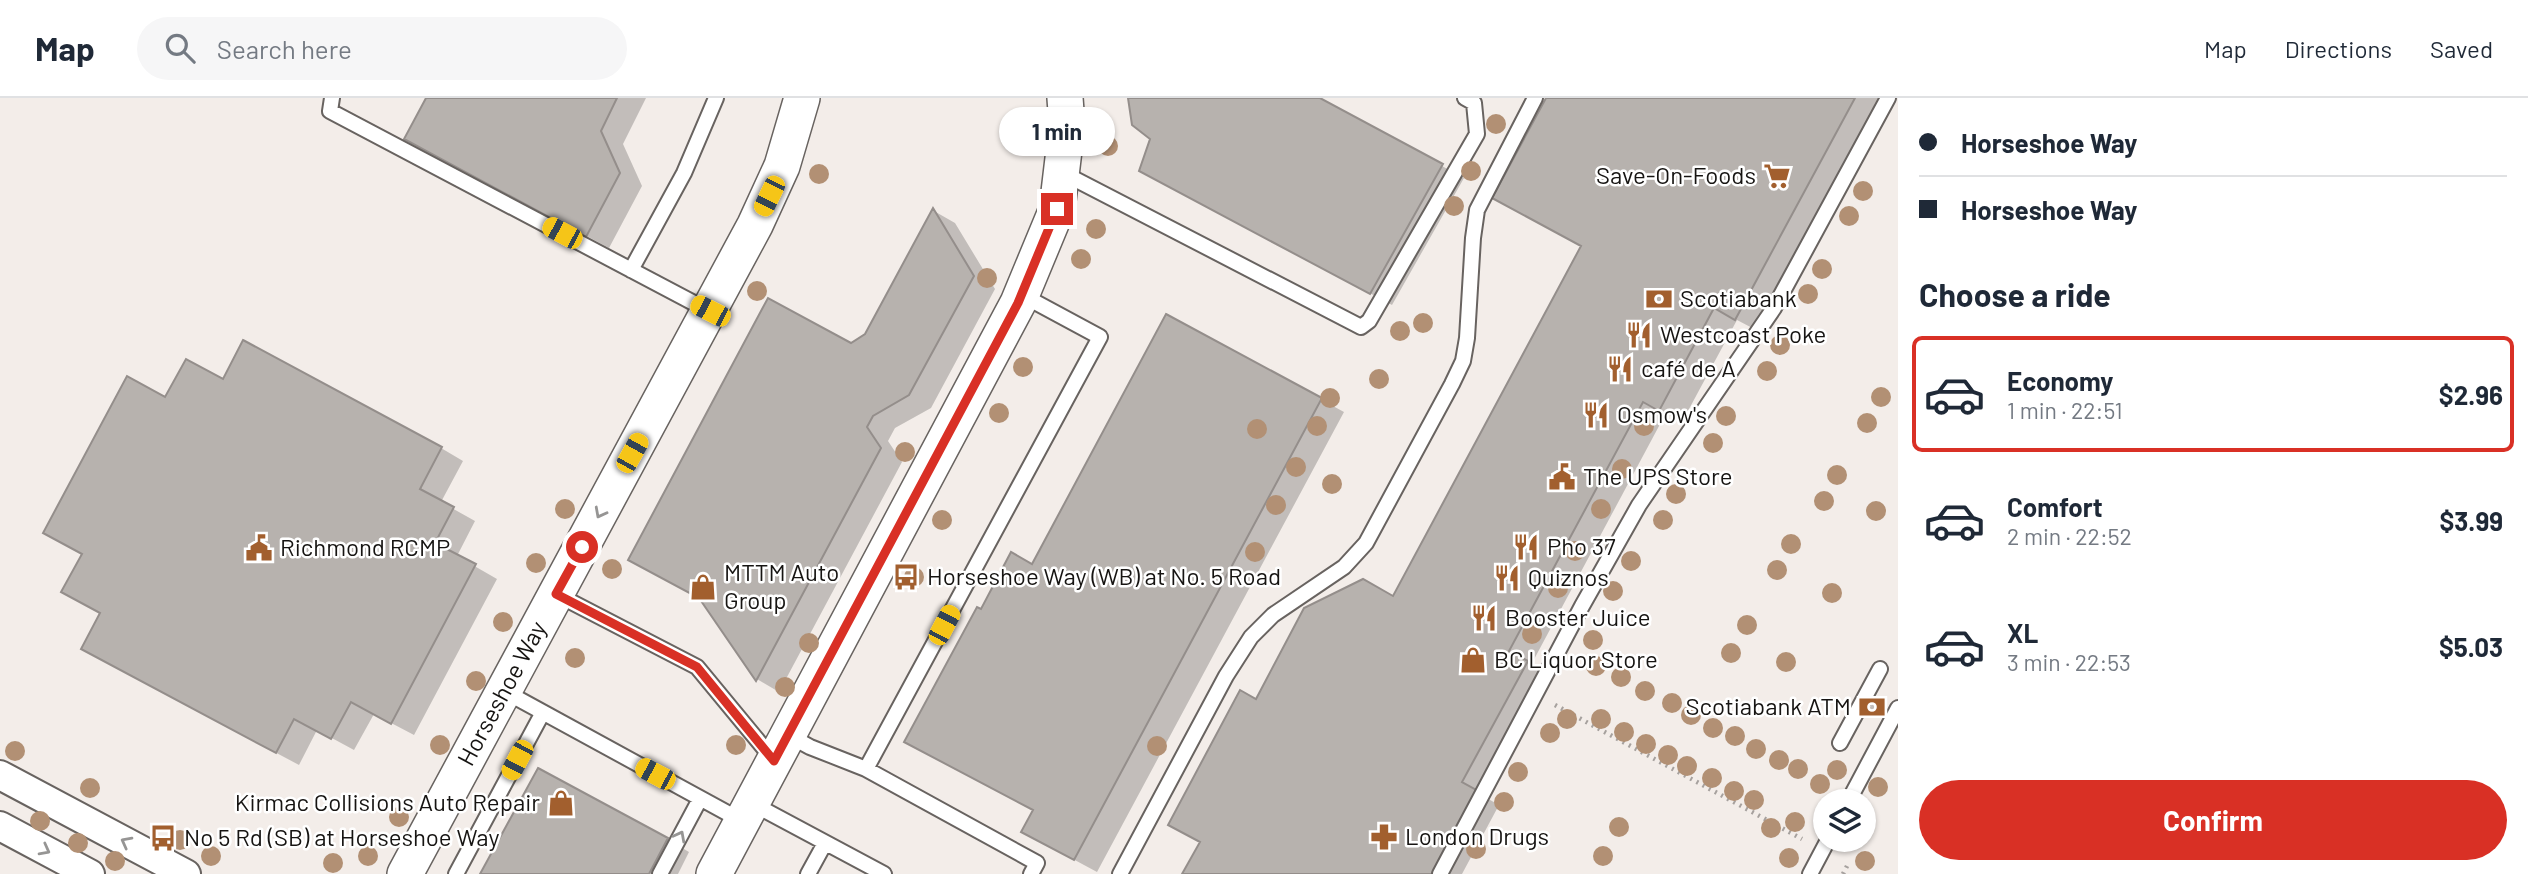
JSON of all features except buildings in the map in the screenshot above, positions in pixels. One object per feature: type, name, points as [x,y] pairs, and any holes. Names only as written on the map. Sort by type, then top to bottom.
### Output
[{"type":"street","name":"Horseshoe Way","points":[[405,874],[755,225],[782,166],[802,98]]},
{"type":"street","points":[[714,874],[1021,295],[1057,209],[1067,125],[1065,98]]},
{"type":"street","points":[[0,775],[186,874]]},
{"type":"street","points":[[0,826],[89,874]]},
{"type":"lane","points":[[332,98],[330,111],[710,311]]},
{"type":"lane","points":[[631,270],[684,173],[716,98]]},
{"type":"lane","points":[[1062,172],[1361,327],[1369,321],[1477,134],[1474,103],[1465,98]]},
{"type":"lane","points":[[1120,874],[1226,676],[1251,638],[1273,615],[1355,558],[1366,543],[1452,384],[1463,361],[1467,338],[1477,210],[1535,98]]},
{"type":"lane","points":[[1440,874],[1582,606],[1639,505],[1774,308],[1888,98]]},
{"type":"lane","points":[[866,769],[1100,337],[1021,295]]},
{"type":"lane","points":[[556,594],[697,667],[781,748],[810,747],[866,769],[1037,863],[1031,874]]},
{"type":"lane","points":[[1840,743],[1880,669]]},
{"type":"lane","points":[[503,691],[700,799],[747,812],[825,843],[884,874]]},
{"type":"lane","points":[[1855,789],[1898,708]]},
{"type":"lane","points":[[456,874],[542,714]]},
{"type":"lane","points":[[660,874],[700,799]]},
{"type":"lane","points":[[808,874],[825,843]]},
{"type":"lane","points":[[1810,874],[1822,852]]},
{"type":"path","points":[[1555,705],[1803,840]]},
{"type":"path","points":[[1843,874],[1848,864]]},
{"type":"place","name":"Save-On-Foods","points":[[1777,176]]},
{"type":"place","name":"Scotiabank","points":[[1659,299]]},
{"type":"place","name":"Westcoast Poke","points":[[1639,335]]},
{"type":"place","name":"café de A","points":[[1620,369]]},
{"type":"place","name":"Osmow's","points":[[1596,415]]},
{"type":"place","name":"The UPS Store","points":[[1562,477]]},
{"type":"place","name":"Pho 37","points":[[1526,547]]},
{"type":"place","name":"Richmond RCMP","points":[[259,548]]},
{"type":"place","name":"Horseshoe Way (WB) at No. 5 Road","points":[[906,577]]},
{"type":"place","name":"Quiznos","points":[[1507,578]]},
{"type":"place","name":"MTTM Auto Group","points":[[703,587]]},
{"type":"place","name":"Booster Juice","points":[[1484,618]]},
{"type":"place","name":"BC Liquor Store","points":[[1473,660]]},
{"type":"place","name":"Scotiabank ATM","points":[[1872,707]]},
{"type":"place","name":"Kirmac Collisions Auto Repair","points":[[561,803]]},
{"type":"place","name":"London Drugs","points":[[1384,837]]},
{"type":"place","name":"No 5 Rd (SB) at Horseshoe Way","points":[[163,838]]},
{"type":"route","points":[[582,547],[556,594],[697,667],[774,761],[1018,303],[1057,209]]}]
